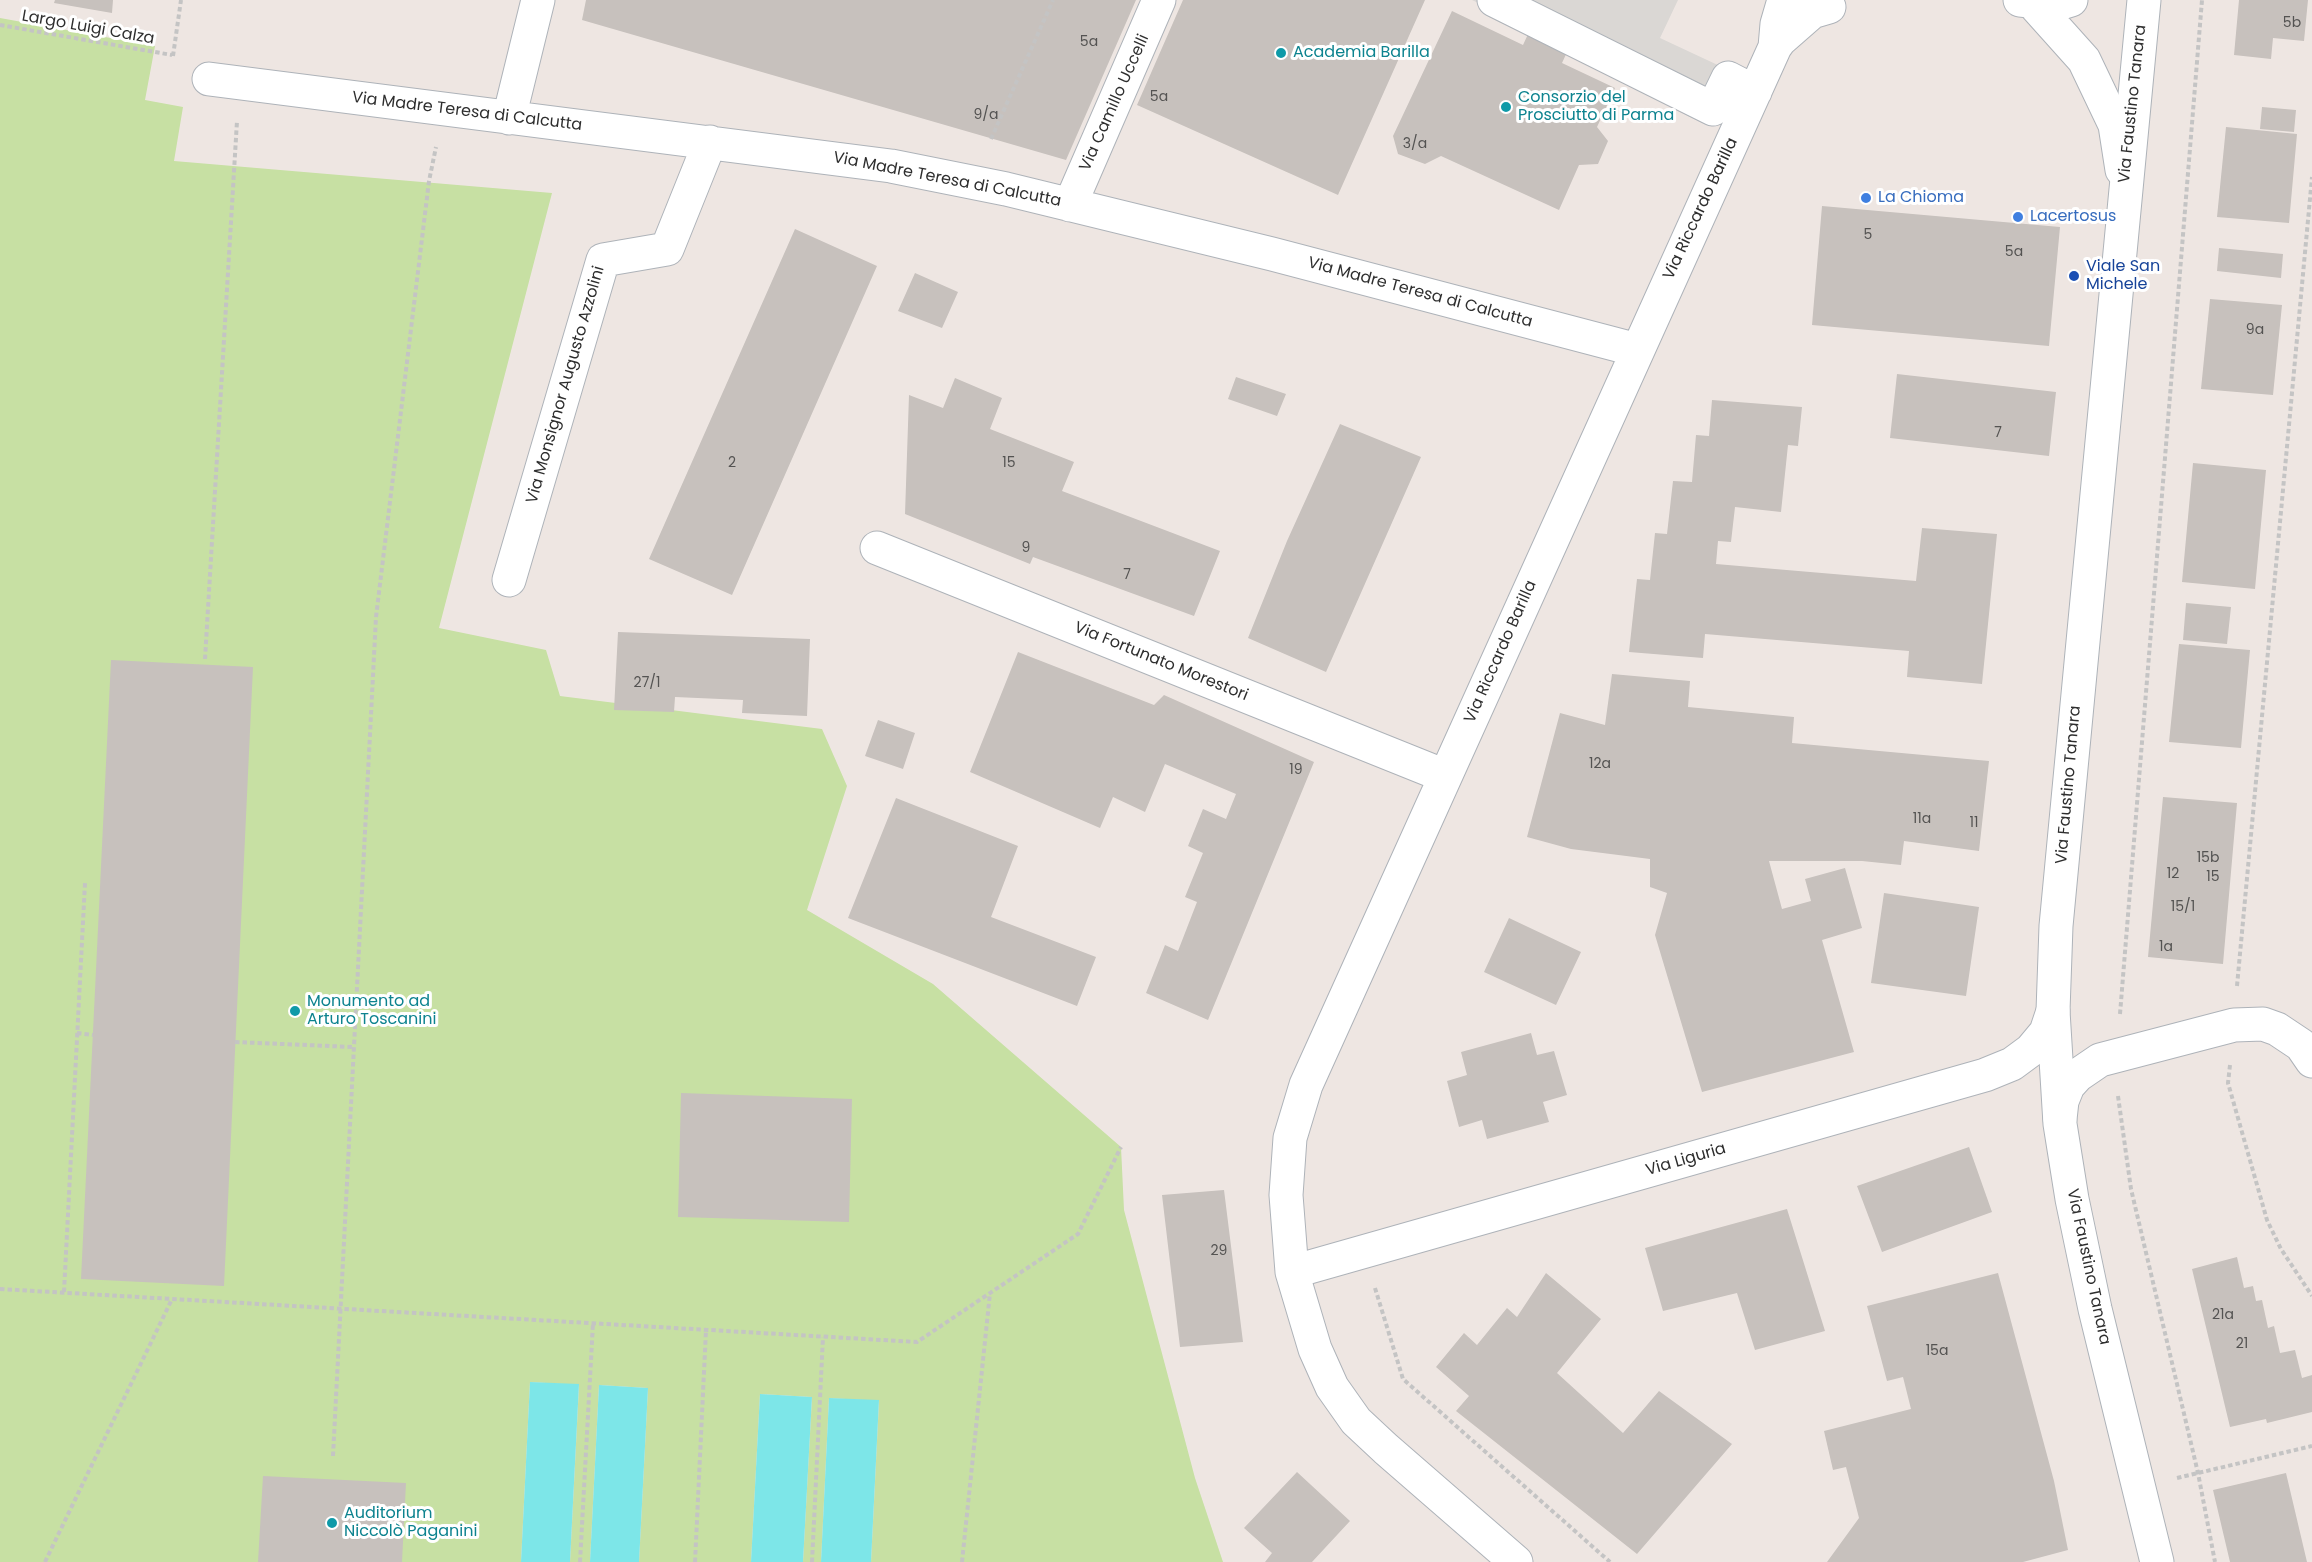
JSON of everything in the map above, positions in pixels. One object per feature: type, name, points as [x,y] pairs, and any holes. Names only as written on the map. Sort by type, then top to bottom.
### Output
[{"type":"street","points":[[509,118],[538,0]]},
{"type":"street","name":"Via Camillo Uccelli","points":[[1070,205],[1159,0]]},
{"type":"street","points":[[1494,0],[1713,108],[1728,78],[1755,92]]},
{"type":"street","name":"Via Riccardo Barilla","points":[[1775,47],[1778,19],[1784,0]]},
{"type":"street","points":[[2026,1],[2058,4],[2071,0]]},
{"type":"street","name":"Via Faustino Tanara","points":[[2144,0],[2056,926],[2052,1011],[2060,1124],[2072,1199],[2157,1562]]},
{"type":"street","points":[[2026,1],[2084,60],[2115,125],[2125,186]]},
{"type":"street","name":"Via Riccardo Barilla","points":[[1516,1562],[1356,1421],[1332,1387],[1315,1349],[1292,1272],[1286,1222],[1286,1166],[1296,1112],[1306,1085],[1775,47],[1812,12],[1827,2]]},
{"type":"street","name":"Via Madre Teresa di Calcutta","points":[[224,82],[891,166],[1070,205],[1349,273],[1637,350]]},
{"type":"street","name":"Via Monsignor Augusto Azzolini","points":[[509,580],[603,260],[667,249],[710,142]]},
{"type":"street","name":"Via Fortunato Morestori","points":[[877,548],[1445,776]]},
{"type":"street","name":"Via Liguria","points":[[1292,1272],[1985,1075],[2012,1064],[2031,1050],[2046,1032],[2052,1011]]},
{"type":"street","points":[[2060,1124],[2062,1101],[2072,1080],[2100,1060],[2234,1025],[2263,1024],[2277,1029],[2301,1045],[2312,1061]]},
{"type":"path","name":"Largo Luigi Calza","points":[[172,55],[181,0]]},
{"type":"path","points":[[992,139],[1053,0]]},
{"type":"path","points":[[2202,0],[2117,1055],[2122,1134],[2131,1189],[2198,1473],[2215,1562]]},
{"type":"path","name":"Largo Luigi Calza","points":[[0,25],[172,55],[224,82]]},
{"type":"path","points":[[205,659],[224,82]]},
{"type":"path","points":[[333,1456],[376,617],[429,181],[443,108]]},
{"type":"path","points":[[2312,177],[2228,1083],[2264,1209],[2281,1249],[2312,1296]]},
{"type":"path","points":[[64,1292],[85,883]]},
{"type":"path","points":[[77,1034],[93,1035]]},
{"type":"path","points":[[235,1042],[353,1047]]},
{"type":"path","points":[[0,1288],[917,1342],[1078,1234],[1121,1148]]},
{"type":"path","points":[[1363,1251],[1403,1379],[1610,1562]]},
{"type":"path","points":[[962,1562],[990,1293]]},
{"type":"path","points":[[45,1562],[172,1299]]},
{"type":"path","points":[[580,1562],[593,1323]]},
{"type":"path","points":[[695,1562],[706,1330]]},
{"type":"path","points":[[812,1562],[823,1337]]},
{"type":"path","points":[[2138,1486],[2312,1446]]},
{"type":"green space","points":[[0,18],[155,46],[145,100],[183,107],[174,161],[552,193],[439,628],[546,650],[560,696],[822,729],[847,786],[807,910],[933,984],[1121,1147],[1124,1210],[1195,1478],[1223,1562],[871,1562],[879,1401],[829,1398],[821,1562],[803,1562],[812,1397],[760,1394],[751,1562],[639,1562],[648,1388],[599,1385],[590,1562],[570,1562],[579,1385],[530,1382],[521,1562],[0,1562]]},
{"type":"shaded area","points":[[1472,0],[1678,0],[1660,38],[1737,74],[1717,118]]},
{"type":"water","points":[[530,1382],[579,1384],[570,1562],[521,1562]]},
{"type":"water","points":[[599,1385],[648,1388],[639,1562],[590,1562]]},
{"type":"water","points":[[760,1394],[812,1397],[803,1562],[751,1562]]},
{"type":"water","points":[[829,1398],[879,1400],[871,1562],[821,1562]]},
{"type":"building","points":[[55,0],[113,0],[112,13],[54,3]]},
{"type":"building","points":[[586,0],[1136,0],[1066,160],[582,20]]},
{"type":"building","name":"Academia Barilla","points":[[1183,0],[1425,0],[1338,195],[1137,105]]},
{"type":"building","points":[[2239,0],[2308,0],[2304,41],[2273,38],[2271,59],[2234,55]]},
{"type":"building","name":"Consorzio del Prosciutto di Parma","points":[[1452,11],[1523,45],[1529,32],[1568,50],[1562,63],[1615,88],[1597,127],[1608,141],[1598,164],[1579,165],[1559,210],[1441,156],[1425,164],[1398,154],[1393,136]]},
{"type":"building","points":[[2262,107],[2296,110],[2294,132],[2260,129]]},
{"type":"building","points":[[2226,127],[2297,134],[2289,223],[2217,217]]},
{"type":"building","points":[[1822,206],[2060,227],[2049,346],[1812,325]]},
{"type":"building","points":[[795,229],[877,266],[732,595],[649,559]]},
{"type":"building","points":[[2219,248],[2283,254],[2281,278],[2217,271]]},
{"type":"building","points":[[915,273],[958,292],[942,328],[898,311]]},
{"type":"building","points":[[2210,299],[2282,305],[2273,395],[2201,389]]},
{"type":"building","points":[[1897,374],[2056,392],[2049,456],[1890,438]]},
{"type":"building","points":[[1236,377],[1286,394],[1277,416],[1228,399]]},
{"type":"building","points":[[955,378],[1002,398],[990,429],[1074,462],[1062,491],[1220,551],[1194,616],[1033,557],[1030,564],[905,514],[909,395],[943,408]]},
{"type":"building","points":[[1712,400],[1802,407],[1798,446],[1788,445],[1781,512],[1735,507],[1731,542],[1718,541],[1716,564],[1916,581],[1922,528],[1997,534],[1982,684],[1907,677],[1909,651],[1705,634],[1703,658],[1629,652],[1637,579],[1650,580],[1655,533],[1667,534],[1673,481],[1692,482],[1696,435],[1709,436]]},
{"type":"building","points":[[1340,424],[1421,457],[1326,672],[1248,638],[1287,541]]},
{"type":"building","points":[[2193,463],[2266,470],[2255,589],[2182,582]]},
{"type":"building","points":[[2186,603],[2231,607],[2227,644],[2183,640]]},
{"type":"building","points":[[618,632],[810,639],[807,716],[742,713],[743,700],[675,697],[674,712],[614,710]]},
{"type":"building","points":[[2179,644],[2250,650],[2241,748],[2169,742]]},
{"type":"building","points":[[1018,652],[1154,705],[1164,695],[1314,762],[1208,1020],[1146,993],[1165,945],[1178,951],[1197,902],[1185,897],[1203,853],[1188,846],[1203,809],[1226,819],[1236,794],[1165,764],[1145,812],[1113,797],[1100,828],[970,772]]},
{"type":"building","points":[[111,660],[253,667],[224,1286],[81,1279]]},
{"type":"building","points":[[1612,674],[1690,681],[1688,707],[1794,717],[1792,743],[1989,761],[1979,851],[1904,841],[1901,865],[1862,861],[1769,861],[1782,909],[1811,901],[1805,879],[1845,868],[1862,928],[1822,940],[1854,1052],[1702,1092],[1655,935],[1667,893],[1650,887],[1650,859],[1571,849],[1527,837],[1560,713],[1605,725]]},
{"type":"building","points":[[878,720],[915,733],[903,769],[865,756]]},
{"type":"building","points":[[2163,797],[2237,803],[2223,964],[2148,957]]},
{"type":"building","points":[[896,798],[1018,846],[991,917],[1096,957],[1077,1006],[848,918]]},
{"type":"building","points":[[1884,893],[1979,907],[1966,996],[1871,983]]},
{"type":"building","points":[[1509,918],[1581,952],[1556,1005],[1484,972]]},
{"type":"building","points":[[1531,1033],[1537,1055],[1554,1051],[1567,1095],[1543,1102],[1549,1122],[1487,1139],[1482,1120],[1459,1127],[1447,1081],[1467,1075],[1461,1052]]},
{"type":"building","points":[[681,1093],[852,1099],[849,1222],[678,1217]]},
{"type":"building","points":[[1969,1147],[1992,1212],[1882,1252],[1857,1186]]},
{"type":"building","points":[[1224,1190],[1243,1342],[1180,1347],[1162,1195]]},
{"type":"building","points":[[1787,1209],[1825,1331],[1755,1350],[1737,1293],[1663,1311],[1645,1248]]},
{"type":"building","points":[[2237,1257],[2244,1288],[2253,1286],[2256,1301],[2262,1300],[2268,1328],[2274,1326],[2280,1353],[2295,1350],[2302,1378],[2312,1375],[2312,1412],[2267,1423],[2266,1419],[2230,1427],[2192,1269]]},
{"type":"building","points":[[1546,1273],[1601,1319],[1557,1373],[1623,1433],[1659,1391],[1732,1444],[1637,1554],[1456,1411],[1469,1396],[1436,1367],[1464,1333],[1477,1345],[1507,1308],[1517,1317]]},
{"type":"building","points":[[1998,1273],[2054,1481],[2068,1550],[2023,1562],[1827,1562],[1859,1518],[1846,1467],[1833,1470],[1824,1431],[1911,1409],[1903,1377],[1887,1381],[1867,1306]]},
{"type":"building","points":[[1297,1472],[1350,1521],[1312,1562],[1265,1562],[1272,1553],[1244,1528]]},
{"type":"building","points":[[2286,1473],[2307,1562],[2230,1562],[2213,1490]]},
{"type":"building","name":"Auditorium Niccolò Paganini","points":[[263,1476],[406,1483],[402,1562],[258,1562]]},
{"type":"place","name":"Academia Barilla","points":[[1281,53]]},
{"type":"place","name":"Consorzio del Prosciutto di Parma","points":[[1506,107]]},
{"type":"place","name":"La Chioma","points":[[1866,198]]},
{"type":"place","name":"Lacertosus","points":[[2018,217]]},
{"type":"place","name":"Viale San Michele","points":[[2074,276]]},
{"type":"place","name":"Monumento ad Arturo Toscanini","points":[[295,1011]]},
{"type":"place","name":"Auditorium Niccolò Paganini","points":[[332,1523]]}]
